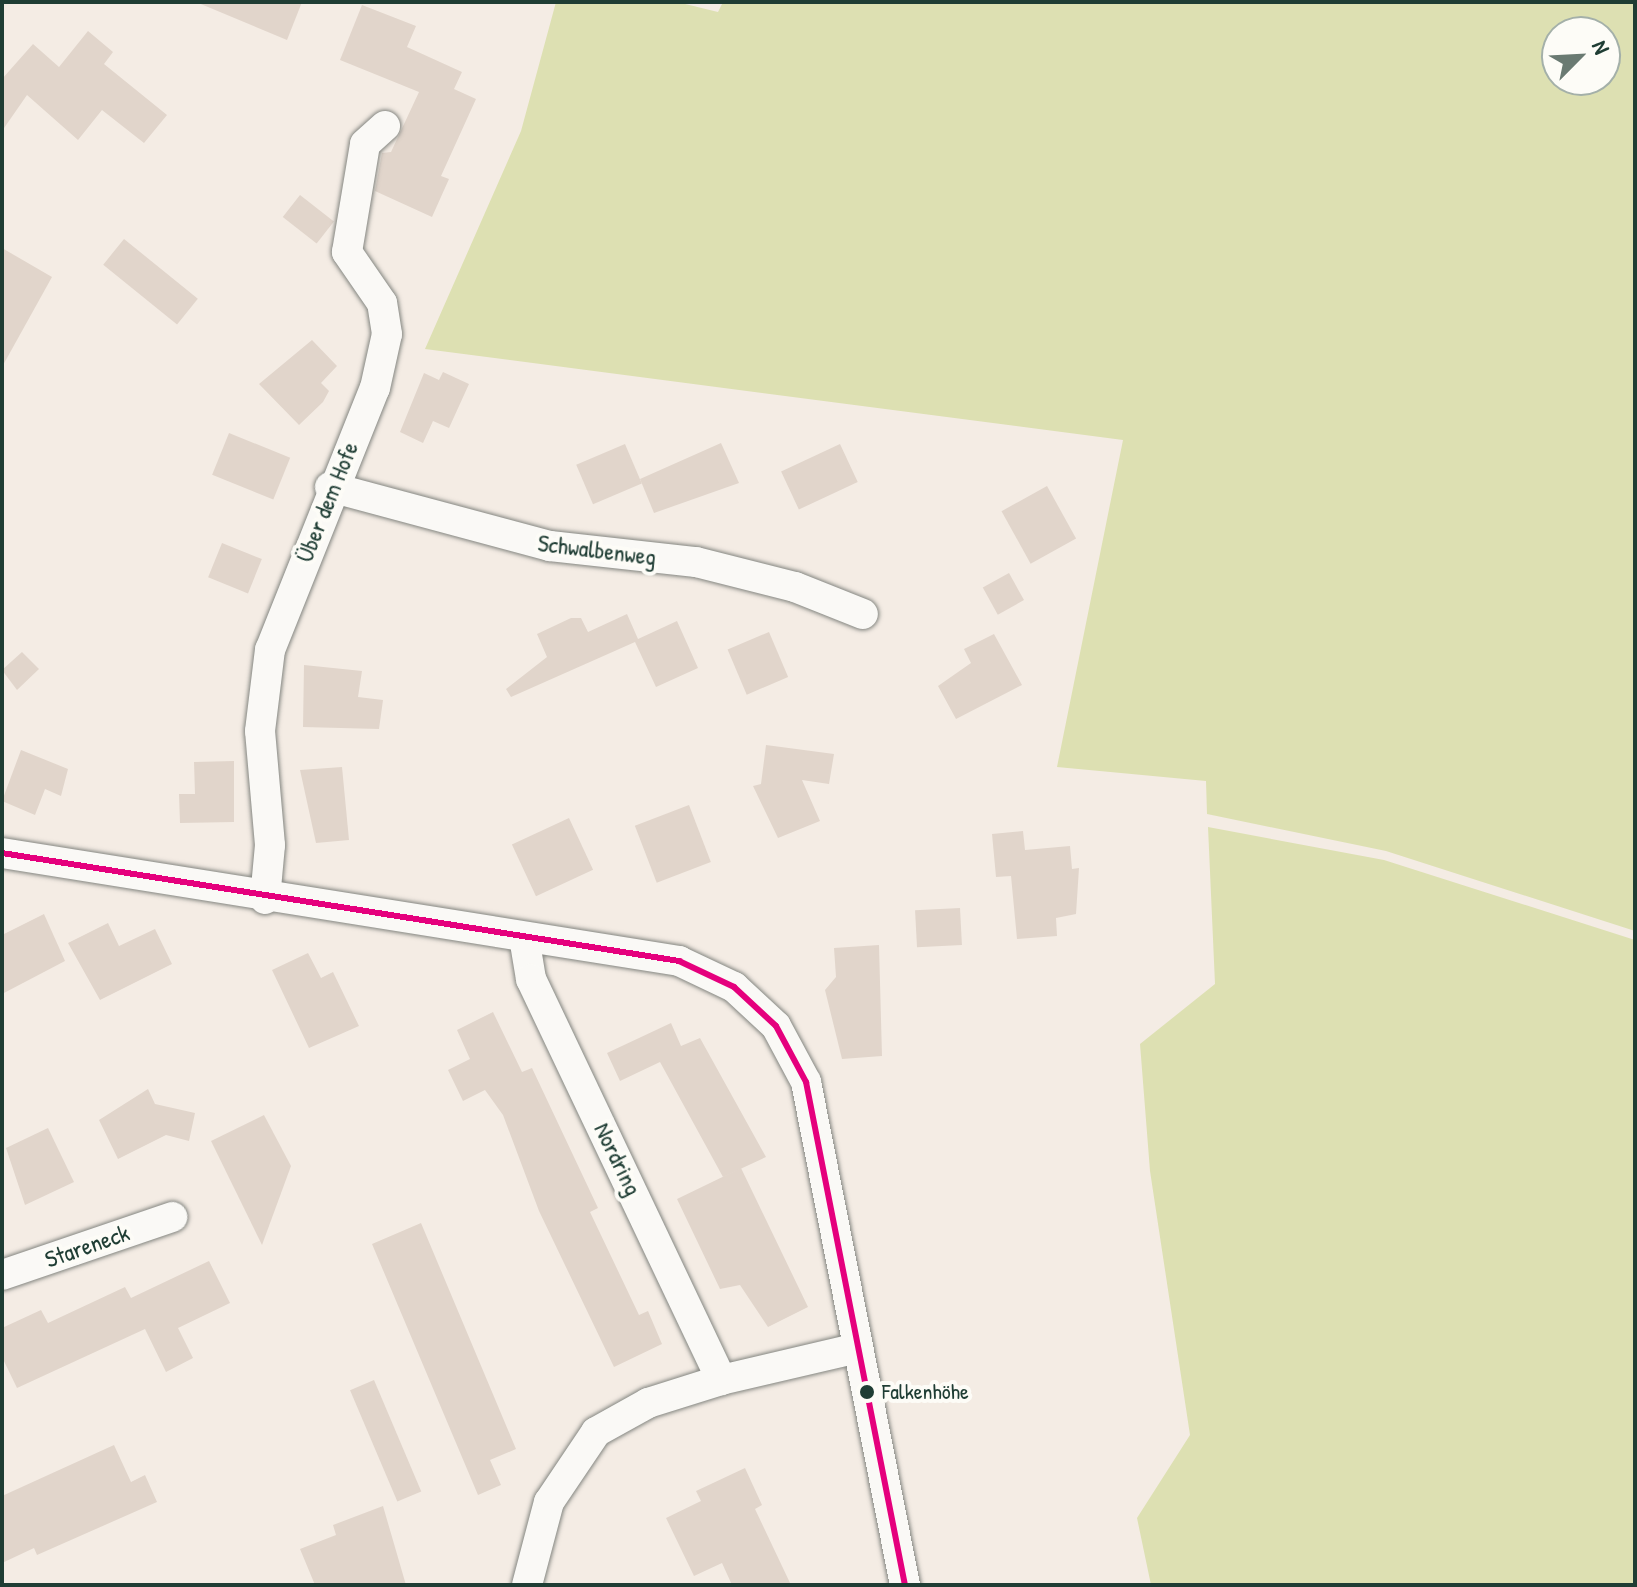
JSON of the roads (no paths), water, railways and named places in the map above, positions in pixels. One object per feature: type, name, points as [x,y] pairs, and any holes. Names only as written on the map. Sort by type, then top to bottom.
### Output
[{"type":"street","name":"Über dem Hofe","points":[[265,899],[270,845],[260,731],[270,650],[330,487],[375,388],[387,334],[382,303],[347,252],[365,144],[385,126]]},
{"type":"street","name":"Schwalbenweg","points":[[330,487],[550,546],[696,562],[795,587],[863,614]]},
{"type":"street","points":[[2,853],[265,899],[679,961],[734,987],[776,1026],[806,1082],[905,1585]]},
{"type":"street","name":"Nordring","points":[[524,937],[531,979],[721,1380]]},
{"type":"street","name":"Stareneck","points":[[2,1275],[172,1217]]},
{"type":"street","points":[[527,1585],[549,1502],[596,1432],[648,1403],[721,1380],[857,1348]]},
{"type":"place","name":"Falkenhöhe","points":[[867,1392]]}]
